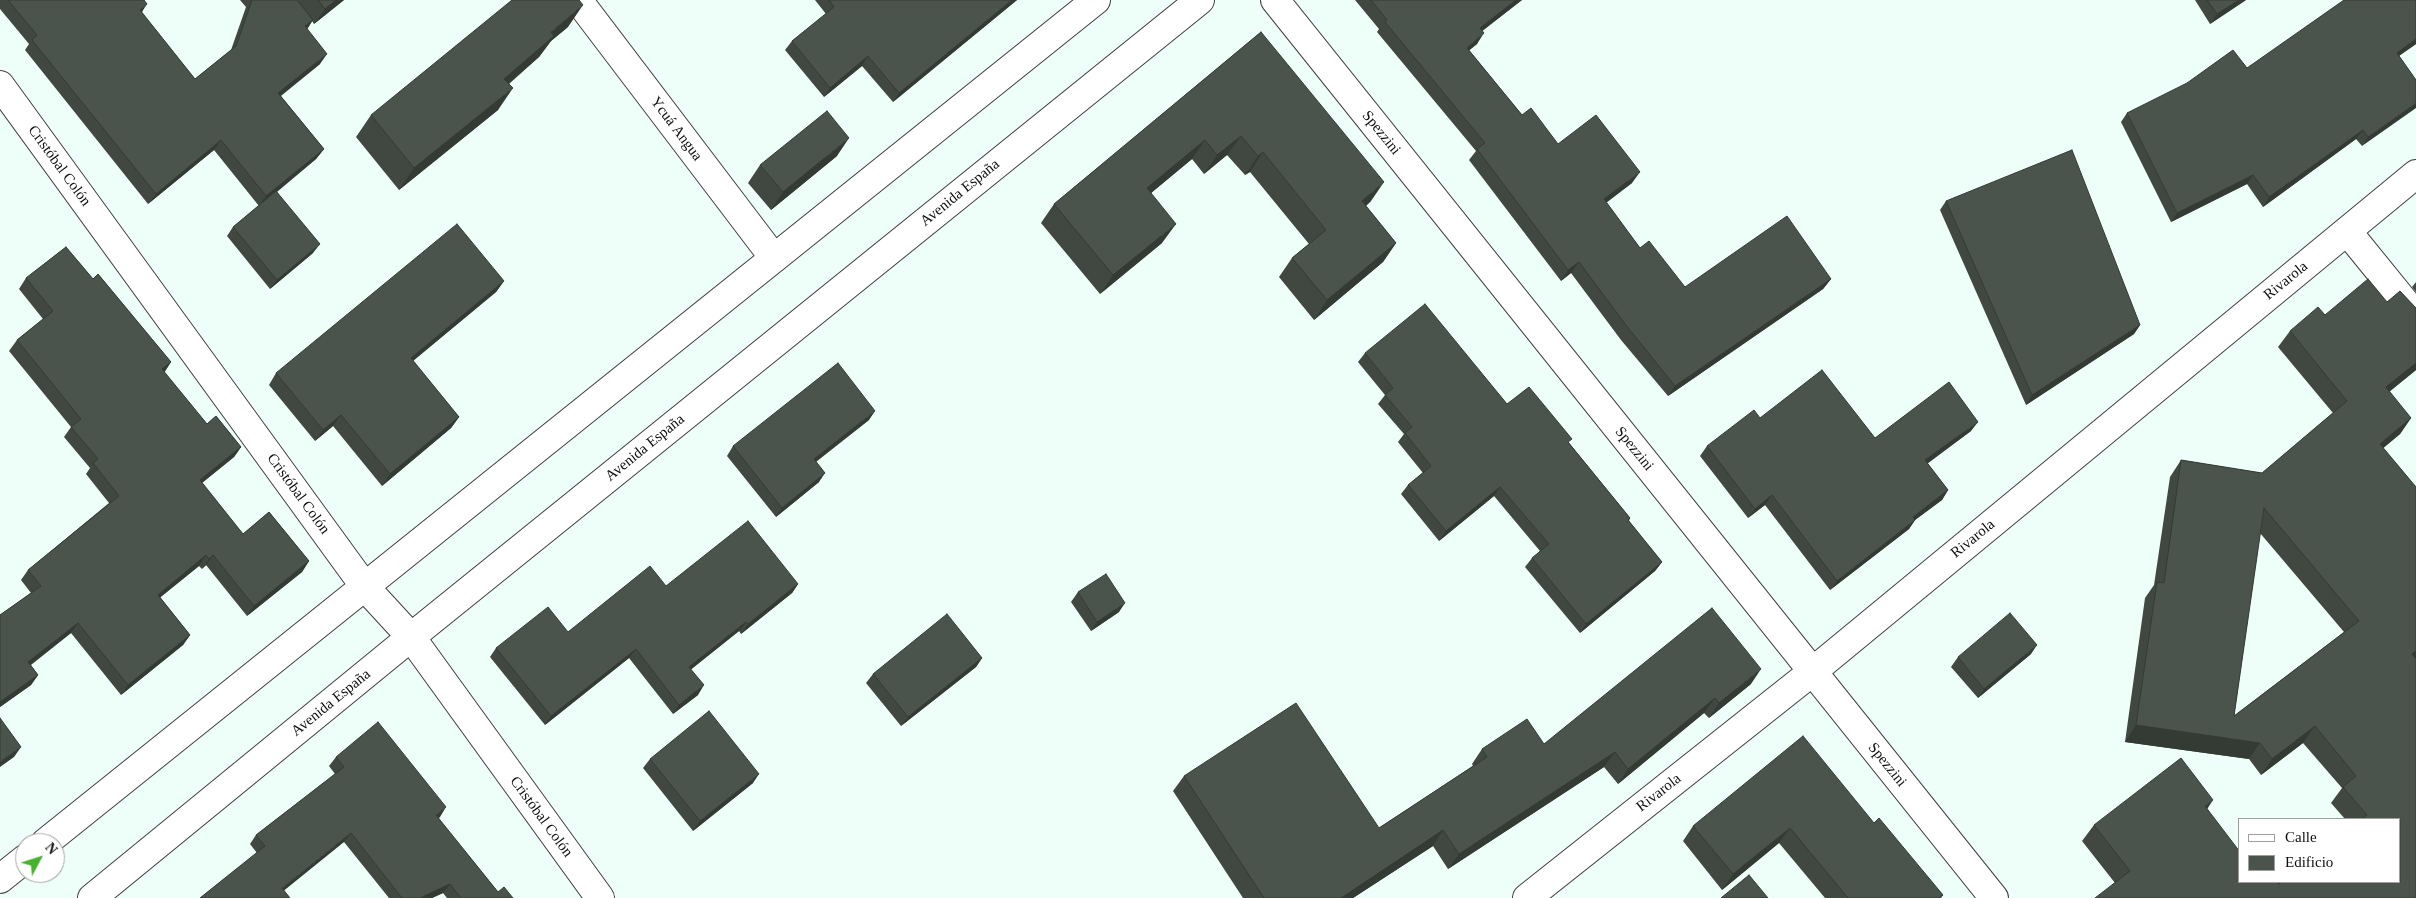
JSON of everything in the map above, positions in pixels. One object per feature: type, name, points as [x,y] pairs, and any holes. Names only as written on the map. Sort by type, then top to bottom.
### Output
[{"type":"street","name":"Ycuá Angua","points":[[578,0],[774,258]]},
{"type":"street","points":[[58,833],[1096,0]]},
{"type":"street","name":"Avenida España","points":[[92,898],[411,637],[1200,0]]},
{"type":"street","name":"Spezzini","points":[[1275,0],[1994,898]]},
{"type":"street","name":"Cristóbal Colón","points":[[0,85],[365,587],[411,637],[600,898]]},
{"type":"street","name":"Rivarola","points":[[1527,898],[1812,672],[2416,174]]},
{"type":"street","points":[[2347,231],[2416,316]]},
{"type":"street","points":[[0,879],[15,867]]},
{"type":"building","points":[[8,0],[144,0],[147,4],[140,10],[195,79],[236,46],[252,0],[297,0],[313,20],[305,26],[327,54],[278,93],[324,149],[266,196],[221,140],[156,194],[32,40],[37,35]]},
{"type":"building","points":[[318,0],[336,0],[325,9]]},
{"type":"building","points":[[512,0],[579,0],[583,5],[551,32],[554,36],[504,79],[513,88],[414,168],[371,115]]},
{"type":"building","points":[[829,0],[1012,0],[899,93],[868,56],[830,88],[792,41],[834,7]]},
{"type":"building","points":[[1371,0],[1516,0],[1480,28],[1484,33],[1467,48],[1522,115],[1531,108],[1558,144],[1596,115],[1640,172],[1604,199],[1640,248],[1649,241],[1685,287],[1787,216],[1831,279],[1675,386],[1579,262],[1568,270],[1477,149],[1485,143],[1385,22],[1387,20]]},
{"type":"building","points":[[2207,0],[2239,0],[2217,14]]},
{"type":"building","points":[[2344,0],[2416,0],[2416,39],[2397,53],[2416,80],[2416,103],[2368,137],[2363,130],[2269,197],[2253,175],[2177,213],[2127,113],[2187,83],[2233,50],[2247,68]]},
{"type":"building","points":[[1261,32],[1384,182],[1362,201],[1396,243],[1327,300],[1292,258],[1326,230],[1263,152],[1258,156],[1241,136],[1217,155],[1205,140],[1147,188],[1176,224],[1113,275],[1054,204]]},
{"type":"building","points":[[827,111],[849,138],[783,192],[760,165]]},
{"type":"building","points":[[2072,150],[2140,325],[2032,395],[1946,201]]},
{"type":"building","points":[[276,191],[320,244],[277,280],[233,227]]},
{"type":"building","points":[[457,224],[504,281],[411,358],[459,417],[390,474],[341,415],[323,430],[276,373]]},
{"type":"building","points":[[66,247],[93,279],[98,274],[171,362],[162,369],[207,424],[216,416],[241,447],[200,480],[243,534],[269,512],[309,561],[254,606],[213,555],[209,559],[206,555],[158,595],[190,635],[128,685],[78,623],[28,662],[38,675],[0,702],[0,615],[41,586],[28,570],[119,496],[93,463],[98,459],[71,427],[81,419],[17,340],[53,311],[26,278]]},
{"type":"building","points":[[2368,279],[2387,302],[2400,291],[2416,308],[2416,363],[2386,387],[2411,418],[2380,444],[2416,487],[2416,651],[2412,654],[2416,659],[2416,898],[2095,898],[2130,871],[2094,825],[2181,758],[2213,800],[2205,806],[2238,849],[2238,883],[2401,883],[2401,818],[2363,818],[2367,815],[2343,787],[2356,776],[2315,726],[2272,759],[2260,743],[2136,725],[2157,582],[2164,583],[2181,460],[2262,473],[2347,401],[2290,331],[2318,307],[2325,315]],"holes":[[[2264,508],[2359,621],[2234,716]]]},
{"type":"building","points":[[1425,304],[1507,404],[1529,387],[1572,439],[1568,442],[1630,518],[1628,520],[1662,562],[1586,624],[1532,558],[1549,544],[1500,487],[1446,531],[1408,485],[1431,466],[1405,433],[1412,427],[1385,395],[1393,388],[1365,353]]},
{"type":"building","points":[[838,363],[875,411],[814,459],[825,473],[782,508],[733,446]]},
{"type":"building","points":[[1822,370],[1875,438],[1949,382],[1978,422],[1925,460],[1948,490],[1913,517],[1915,520],[1837,581],[1772,495],[1755,509],[1707,446],[1754,410],[1760,418]]},
{"type":"building","points":[[748,521],[798,584],[748,624],[746,622],[689,667],[704,685],[679,705],[636,649],[551,716],[496,648],[548,607],[568,632],[650,566],[666,586]]},
{"type":"building","points":[[1106,574],[1125,603],[1097,622],[1078,592]]},
{"type":"building","points":[[1712,608],[1761,669],[1719,703],[1715,698],[1628,769],[1615,752],[1459,854],[1443,830],[1341,898],[1264,898],[1184,776],[1296,703],[1379,828],[1487,757],[1482,749],[1527,719],[1544,744]]},
{"type":"building","points":[[2010,613],[2037,645],[1984,689],[1958,657]]},
{"type":"building","points":[[947,614],[982,658],[908,717],[873,674]]},
{"type":"building","points":[[709,711],[759,774],[700,821],[650,759]]},
{"type":"building","points":[[0,718],[21,747],[0,762]]},
{"type":"building","points":[[378,722],[446,807],[436,815],[498,892],[504,887],[513,898],[461,898],[450,884],[421,898],[402,898],[351,833],[282,888],[290,898],[200,898],[265,846],[256,835],[344,767],[336,757]]},
{"type":"building","points":[[1803,736],[1874,823],[1879,818],[1943,895],[1939,898],[1848,898],[1790,828],[1733,874],[1693,826]]},
{"type":"building","points":[[1749,875],[1768,898],[1721,898]]}]
